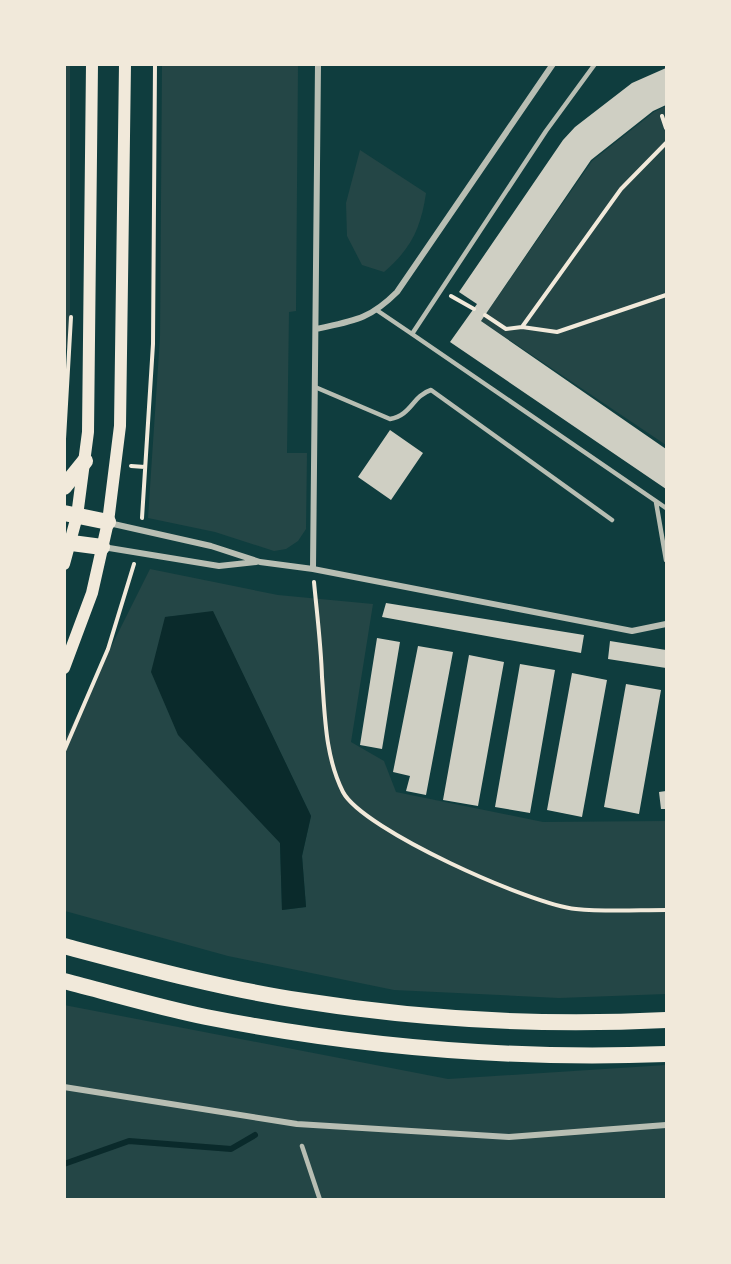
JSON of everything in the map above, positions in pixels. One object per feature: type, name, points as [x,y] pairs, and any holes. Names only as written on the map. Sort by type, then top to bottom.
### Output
[{"type":"highway","points":[[64,487],[85,461]]},
{"type":"highway","points":[[71,514],[108,522]]},
{"type":"highway","points":[[68,542],[102,547]]},
{"type":"highway","points":[[64,946],[301,1001],[386,1013],[496,1022],[603,1023],[666,1020]]},
{"type":"highway","points":[[64,981],[205,1017],[378,1044],[491,1054],[597,1057],[666,1054]]},
{"type":"main road","points":[[64,564],[71,514],[85,461],[88,432],[92,64]]},
{"type":"main road","points":[[64,668],[92,593],[108,522],[120,426],[125,64]]},
{"type":"street","points":[[313,569],[318,64]]},
{"type":"street","points":[[316,329],[359,320],[378,311],[398,292],[553,64]]},
{"type":"street","points":[[108,522],[211,546],[260,562],[313,569],[632,631],[666,624]]},
{"type":"street","points":[[102,547],[219,566],[260,562]]},
{"type":"street","points":[[64,1088],[320,1126],[509,1137],[666,1125]]},
{"type":"lane","points":[[412,334],[546,130],[595,64]]},
{"type":"lane","points":[[378,311],[666,508]]},
{"type":"lane","points":[[315,387],[390,419],[403,416],[422,393],[431,390],[612,520]]},
{"type":"lane","points":[[656,502],[666,560]]},
{"type":"lane","points":[[302,1146],[320,1200]]},
{"type":"path","points":[[141,528],[153,344],[155,64]]},
{"type":"path","points":[[662,116],[666,128]]},
{"type":"path","points":[[522,327],[621,189],[666,143]]},
{"type":"path","points":[[441,291],[474,309]]},
{"type":"path","points":[[485,315],[507,329],[522,327],[557,332],[666,296]]},
{"type":"path","points":[[64,439],[71,310]]},
{"type":"path","points":[[64,751],[108,649],[137,552]]},
{"type":"path","points":[[313,569],[324,719],[334,768],[345,795],[362,812],[434,858],[513,891],[574,909],[666,910]]},
{"type":"shaded area","points":[[64,65],[70,65],[70,341],[65,351]]},
{"type":"shaded area","points":[[162,65],[298,65],[296,311],[289,312],[287,453],[307,453],[306,529],[298,541],[286,549],[274,551],[215,532],[148,518],[160,337]]},
{"type":"shaded area","points":[[666,106],[666,445],[481,321],[592,161],[654,112]]},
{"type":"shaded area","points":[[360,150],[426,193],[421,217],[413,237],[401,255],[384,272],[362,265],[347,236],[346,203]]},
{"type":"shaded area","points":[[150,569],[278,595],[373,604],[351,742],[384,761],[396,792],[543,822],[666,821],[666,994],[559,998],[394,990],[228,956],[65,911],[64,741]],"holes":[[[213,612],[311,816],[302,856],[306,907],[282,910],[280,843],[166,617]]]},
{"type":"shaded area","points":[[213,611],[311,816],[302,856],[306,907],[282,910],[280,843],[178,735],[151,672],[165,617]]},
{"type":"shaded area","points":[[64,1005],[448,1079],[666,1065],[666,1199],[65,1199]]},
{"type":"building","points":[[666,68],[666,105],[653,111],[591,160],[481,321],[666,449],[666,489],[450,342],[477,304],[459,292],[563,140],[575,127],[632,83]]},
{"type":"building","points":[[390,430],[423,453],[391,500],[358,477]]},
{"type":"building","points":[[386,603],[584,635],[581,653],[382,617]]},
{"type":"building","points":[[377,638],[400,642],[382,749],[360,745]]},
{"type":"building","points":[[610,641],[666,650],[666,668],[608,659]]},
{"type":"building","points":[[418,646],[453,652],[426,795],[406,791],[410,776],[393,772]]},
{"type":"building","points":[[469,655],[504,662],[478,806],[443,800]]},
{"type":"building","points":[[520,664],[555,670],[530,813],[495,807]]},
{"type":"building","points":[[572,673],[607,680],[582,817],[547,810]]},
{"type":"building","points":[[626,684],[661,690],[639,814],[604,807]]},
{"type":"building","points":[[666,791],[666,809],[661,809],[659,792]]},
{"type":"waterway","points":[[64,1164],[129,1141],[231,1149],[255,1135]]}]
